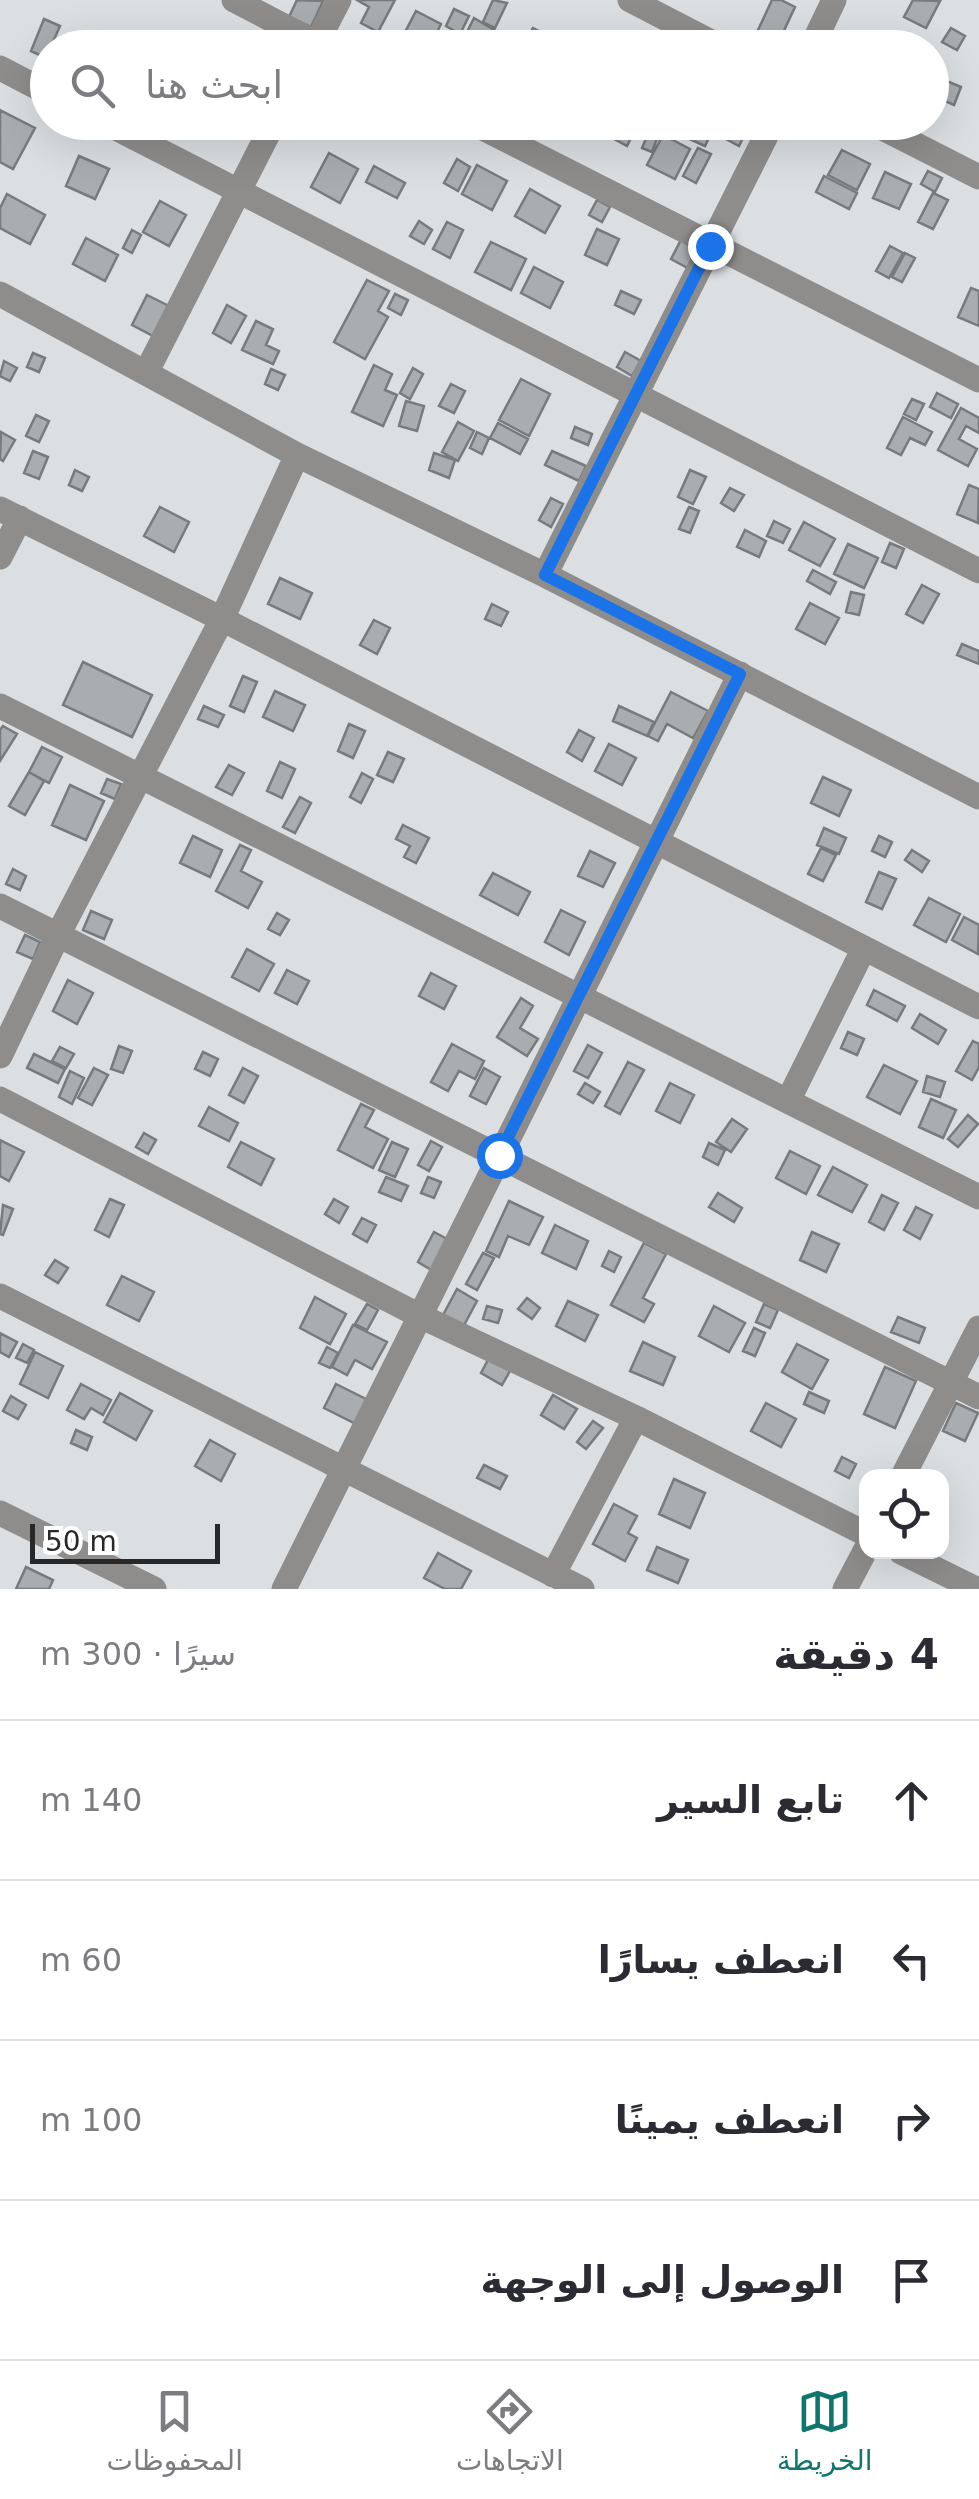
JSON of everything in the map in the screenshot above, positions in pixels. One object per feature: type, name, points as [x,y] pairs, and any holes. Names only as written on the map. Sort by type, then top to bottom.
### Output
[{"type":"street","points":[[234,0],[289,30]]},
{"type":"street","points":[[326,30],[339,0]]},
{"type":"street","points":[[630,0],[688,30]]},
{"type":"street","points":[[819,30],[834,0]]},
{"type":"street","points":[[0,68],[30,84]]},
{"type":"street","points":[[138,140],[979,572]]},
{"type":"street","points":[[146,373],[265,140]]},
{"type":"street","points":[[506,140],[979,380]]},
{"type":"street","points":[[545,575],[764,140]]},
{"type":"street","points":[[906,140],[979,177]]},
{"type":"street","points":[[0,294],[297,455],[976,788]]},
{"type":"street","points":[[0,1056],[58,934],[222,618],[297,455]]},
{"type":"street","points":[[0,557],[10,514],[222,618],[979,1007]]},
{"type":"street","points":[[284,1589],[740,674]]},
{"type":"street","points":[[0,706],[979,1196]]},
{"type":"street","points":[[0,906],[979,1397]]},
{"type":"street","points":[[788,1100],[864,948]]},
{"type":"street","points":[[0,1099],[418,1314],[859,1530]]},
{"type":"street","points":[[0,1296],[582,1589]]},
{"type":"street","points":[[908,1469],[979,1328]]},
{"type":"street","points":[[554,1574],[636,1418]]},
{"type":"street","points":[[0,1513],[154,1589]]},
{"type":"street","points":[[845,1589],[861,1559]]},
{"type":"street","points":[[914,1559],[976,1589]]},
{"type":"building","points":[[297,0],[323,1],[311,27],[289,17]]},
{"type":"building","points":[[357,0],[395,0],[379,30],[374,30],[361,23],[369,7]]},
{"type":"building","points":[[493,0],[507,3],[495,28],[483,22]]},
{"type":"building","points":[[772,0],[795,7],[784,30],[758,30]]},
{"type":"building","points":[[913,0],[940,1],[926,28],[904,17]]},
{"type":"building","points":[[454,9],[469,16],[462,30],[446,26]]},
{"type":"building","points":[[416,11],[441,24],[438,30],[406,30]]},
{"type":"building","points":[[474,18],[494,30],[468,30]]},
{"type":"building","points":[[44,19],[60,26],[58,30],[40,30]]},
{"type":"building","points":[[951,28],[965,36],[957,50],[949,46]]},
{"type":"building","points":[[949,82],[961,87],[954,105],[949,103]]},
{"type":"building","points":[[0,110],[30,125],[30,137],[13,169],[0,162]]},
{"type":"building","points":[[645,140],[656,140],[652,152],[642,148]]},
{"type":"building","points":[[660,140],[673,140],[690,149],[675,179],[647,165]]},
{"type":"building","points":[[698,148],[711,154],[696,183],[683,176]]},
{"type":"building","points":[[842,150],[870,164],[857,190],[828,175]]},
{"type":"building","points":[[329,153],[358,169],[340,203],[311,187]]},
{"type":"building","points":[[79,156],[109,169],[95,199],[66,186]]},
{"type":"building","points":[[457,159],[470,167],[458,191],[444,183]]},
{"type":"building","points":[[477,165],[507,181],[492,210],[462,194]]},
{"type":"building","points":[[374,166],[405,183],[397,198],[366,182]]},
{"type":"building","points":[[928,171],[942,178],[935,192],[921,184]]},
{"type":"building","points":[[885,172],[911,184],[899,209],[873,198]]},
{"type":"building","points":[[824,176],[857,193],[849,209],[816,192]]},
{"type":"building","points":[[530,189],[560,206],[545,233],[515,216]]},
{"type":"building","points":[[933,193],[948,200],[933,229],[918,222]]},
{"type":"building","points":[[7,194],[45,215],[30,244],[0,228],[0,208]]},
{"type":"building","points":[[597,200],[610,207],[602,222],[589,215]]},
{"type":"building","points":[[160,201],[186,215],[169,246],[143,232]]},
{"type":"building","points":[[419,221],[432,230],[424,244],[410,236]]},
{"type":"building","points":[[447,222],[463,230],[450,258],[433,249]]},
{"type":"building","points":[[597,229],[619,239],[607,265],[585,255]]},
{"type":"building","points":[[132,230],[141,235],[132,253],[123,248]]},
{"type":"building","points":[[683,236],[707,248],[695,272],[671,259]]},
{"type":"building","points":[[86,238],[118,255],[105,281],[73,264]]},
{"type":"building","points":[[491,242],[526,259],[511,290],[475,272]]},
{"type":"building","points":[[890,246],[903,253],[889,278],[876,271]]},
{"type":"building","points":[[905,253],[915,258],[902,282],[892,277]]},
{"type":"building","points":[[534,267],[563,282],[550,308],[521,293]]},
{"type":"building","points":[[367,280],[389,291],[378,311],[388,317],[365,359],[334,342]]},
{"type":"building","points":[[971,288],[979,291],[979,326],[958,317]]},
{"type":"building","points":[[621,291],[641,300],[634,314],[615,305]]},
{"type":"building","points":[[395,294],[408,300],[401,315],[388,308]]},
{"type":"building","points":[[147,295],[171,307],[155,337],[132,325]]},
{"type":"building","points":[[227,305],[246,316],[231,343],[213,333]]},
{"type":"building","points":[[256,321],[273,329],[266,345],[279,351],[273,364],[242,350]]},
{"type":"building","points":[[625,352],[641,361],[632,376],[617,367]]},
{"type":"building","points":[[33,353],[45,358],[39,372],[27,367]]},
{"type":"building","points":[[4,361],[17,368],[10,381],[0,376]]},
{"type":"building","points":[[374,365],[392,374],[385,390],[397,395],[383,426],[352,412]]},
{"type":"building","points":[[413,368],[423,374],[410,399],[400,393]]},
{"type":"building","points":[[271,369],[285,375],[278,390],[265,384]]},
{"type":"building","points":[[521,379],[550,394],[529,436],[499,420]]},
{"type":"building","points":[[451,384],[465,391],[454,413],[439,406]]},
{"type":"building","points":[[937,393],[958,404],[951,418],[930,407]]},
{"type":"building","points":[[912,399],[924,404],[916,420],[904,414]]},
{"type":"building","points":[[406,401],[424,406],[417,431],[399,426]]},
{"type":"building","points":[[961,408],[979,418],[979,433],[966,426],[959,439],[977,449],[968,466],[938,450]]},
{"type":"building","points":[[36,415],[49,421],[39,442],[26,436]]},
{"type":"building","points":[[903,417],[932,432],[925,445],[910,438],[901,455],[887,448]]},
{"type":"building","points":[[458,422],[474,431],[458,461],[442,452]]},
{"type":"building","points":[[498,423],[528,439],[520,454],[490,438]]},
{"type":"building","points":[[575,427],[592,434],[588,445],[571,438]]},
{"type":"building","points":[[1,432],[15,440],[3,461],[0,459]]},
{"type":"building","points":[[477,432],[489,438],[482,454],[470,448]]},
{"type":"building","points":[[33,451],[48,457],[39,479],[24,473]]},
{"type":"building","points":[[552,451],[586,466],[579,481],[545,465]]},
{"type":"building","points":[[434,453],[455,460],[449,478],[429,470]]},
{"type":"building","points":[[75,470],[89,477],[82,491],[69,485]]},
{"type":"building","points":[[690,470],[706,477],[693,504],[678,497]]},
{"type":"building","points":[[969,485],[979,489],[978,523],[957,514]]},
{"type":"building","points":[[730,488],[744,495],[734,511],[721,503]]},
{"type":"building","points":[[551,498],[563,504],[551,527],[539,520]]},
{"type":"building","points":[[160,507],[189,522],[174,552],[144,536]]},
{"type":"building","points":[[689,507],[699,511],[690,533],[679,529]]},
{"type":"building","points":[[774,521],[790,529],[783,543],[767,536]]},
{"type":"building","points":[[804,522],[835,539],[820,566],[789,550]]},
{"type":"building","points":[[745,530],[766,541],[759,557],[737,547]]},
{"type":"building","points":[[890,543],[904,549],[896,568],[882,562]]},
{"type":"building","points":[[848,544],[878,558],[864,588],[834,574]]},
{"type":"building","points":[[813,570],[836,582],[830,594],[807,581]]},
{"type":"building","points":[[280,578],[312,593],[300,619],[268,604]]},
{"type":"building","points":[[922,585],[939,594],[923,623],[906,614]]},
{"type":"building","points":[[851,592],[864,595],[859,615],[846,612]]},
{"type":"building","points":[[810,603],[839,618],[825,644],[796,629]]},
{"type":"building","points":[[492,604],[508,612],[501,626],[485,619]]},
{"type":"building","points":[[374,620],[390,628],[377,654],[360,645]]},
{"type":"building","points":[[962,644],[979,651],[979,664],[957,655]]},
{"type":"building","points":[[83,662],[152,695],[132,737],[63,705]]},
{"type":"building","points":[[243,676],[257,682],[244,712],[230,706]]},
{"type":"building","points":[[275,691],[305,705],[293,731],[263,717]]},
{"type":"building","points":[[671,692],[708,711],[693,738],[667,724],[658,741],[648,736]]},
{"type":"building","points":[[204,706],[224,715],[218,727],[198,719]]},
{"type":"building","points":[[619,706],[654,722],[647,736],[613,721]]},
{"type":"building","points":[[349,724],[365,731],[353,758],[338,751]]},
{"type":"building","points":[[3,726],[17,734],[0,761],[0,730]]},
{"type":"building","points":[[579,730],[594,738],[582,761],[567,752]]},
{"type":"building","points":[[609,744],[636,758],[622,785],[595,771]]},
{"type":"building","points":[[42,747],[62,757],[49,783],[29,772]]},
{"type":"building","points":[[388,752],[404,759],[393,782],[377,775]]},
{"type":"building","points":[[280,762],[295,769],[282,798],[267,791]]},
{"type":"building","points":[[229,765],[244,773],[232,795],[216,787]]},
{"type":"building","points":[[29,772],[44,781],[25,815],[9,806]]},
{"type":"building","points":[[362,773],[373,779],[361,803],[350,797]]},
{"type":"building","points":[[823,777],[851,790],[839,816],[811,803]]},
{"type":"building","points":[[107,779],[121,784],[115,799],[101,793]]},
{"type":"building","points":[[70,785],[104,801],[86,840],[52,825]]},
{"type":"building","points":[[300,797],[311,803],[295,833],[283,827]]},
{"type":"building","points":[[403,825],[429,838],[416,863],[404,857],[410,846],[396,839]]},
{"type":"building","points":[[824,828],[846,838],[839,854],[817,845]]},
{"type":"building","points":[[193,836],[222,850],[210,877],[180,863]]},
{"type":"building","points":[[879,836],[892,842],[885,857],[872,851]]},
{"type":"building","points":[[240,845],[251,850],[241,871],[262,882],[248,908],[216,891]]},
{"type":"building","points":[[821,848],[836,855],[823,881],[808,874]]},
{"type":"building","points":[[912,850],[929,861],[922,872],[905,860]]},
{"type":"building","points":[[590,851],[615,863],[603,887],[578,876]]},
{"type":"building","points":[[13,869],[26,876],[20,890],[6,884]]},
{"type":"building","points":[[879,872],[896,879],[882,909],[866,902]]},
{"type":"building","points":[[493,873],[530,892],[518,915],[480,895]]},
{"type":"building","points":[[929,898],[960,914],[946,942],[914,925]]},
{"type":"building","points":[[561,910],[585,922],[569,955],[545,942]]},
{"type":"building","points":[[91,911],[112,920],[104,939],[83,930]]},
{"type":"building","points":[[277,913],[289,920],[280,935],[268,929]]},
{"type":"building","points":[[964,917],[979,925],[978,954],[952,940]]},
{"type":"building","points":[[25,935],[40,942],[33,959],[17,952]]},
{"type":"building","points":[[247,949],[274,964],[259,991],[232,977]]},
{"type":"building","points":[[287,970],[309,981],[297,1004],[275,993]]},
{"type":"building","points":[[431,973],[456,986],[444,1009],[419,996]]},
{"type":"building","points":[[68,980],[93,993],[77,1024],[53,1011]]},
{"type":"building","points":[[874,990],[905,1006],[897,1021],[867,1005]]},
{"type":"building","points":[[521,998],[533,1006],[520,1028],[538,1039],[527,1056],[497,1037]]},
{"type":"building","points":[[920,1014],[946,1030],[938,1044],[912,1028]]},
{"type":"building","points":[[848,1032],[864,1039],[857,1055],[841,1048]]},
{"type":"building","points":[[973,1041],[979,1044],[979,1067],[972,1080],[956,1071]]},
{"type":"building","points":[[452,1044],[484,1061],[475,1079],[459,1071],[448,1091],[431,1082]]},
{"type":"building","points":[[588,1045],[602,1053],[588,1078],[574,1071]]},
{"type":"building","points":[[119,1046],[132,1051],[123,1073],[111,1069]]},
{"type":"building","points":[[60,1047],[74,1054],[66,1068],[52,1061]]},
{"type":"building","points":[[203,1052],[218,1059],[210,1076],[195,1069]]},
{"type":"building","points":[[34,1054],[65,1069],[58,1083],[27,1068]]},
{"type":"building","points":[[628,1062],[644,1070],[620,1114],[605,1106]]},
{"type":"building","points":[[884,1065],[917,1081],[900,1114],[867,1097]]},
{"type":"building","points":[[94,1068],[108,1075],[92,1105],[78,1098]]},
{"type":"building","points":[[243,1068],[258,1076],[244,1103],[229,1095]]},
{"type":"building","points":[[484,1068],[500,1077],[486,1104],[470,1096]]},
{"type":"building","points":[[70,1071],[84,1078],[72,1104],[59,1097]]},
{"type":"building","points":[[927,1076],[945,1082],[940,1097],[923,1092]]},
{"type":"building","points":[[585,1083],[600,1092],[593,1103],[578,1094]]},
{"type":"building","points":[[670,1083],[694,1095],[680,1123],[656,1111]]},
{"type":"building","points":[[931,1099],[956,1110],[943,1138],[919,1127]]},
{"type":"building","points":[[361,1104],[374,1110],[365,1127],[388,1139],[373,1168],[338,1150]]},
{"type":"building","points":[[209,1107],[238,1123],[229,1141],[199,1126]]},
{"type":"building","points":[[968,1115],[978,1124],[958,1147],[948,1139]]},
{"type":"building","points":[[732,1119],[747,1129],[731,1152],[716,1142]]},
{"type":"building","points":[[144,1133],[156,1140],[148,1154],[136,1147]]},
{"type":"building","points":[[0,1140],[24,1152],[9,1181],[0,1176]]},
{"type":"building","points":[[431,1141],[442,1147],[429,1171],[418,1165]]},
{"type":"building","points":[[241,1142],[274,1159],[261,1185],[228,1167]]},
{"type":"building","points":[[392,1142],[408,1149],[395,1177],[379,1170]]},
{"type":"building","points":[[709,1143],[725,1150],[718,1165],[703,1157]]},
{"type":"building","points":[[790,1151],[820,1166],[806,1194],[776,1178]]},
{"type":"building","points":[[833,1167],[867,1185],[852,1212],[818,1195]]},
{"type":"building","points":[[386,1177],[408,1186],[401,1201],[379,1192]]},
{"type":"building","points":[[428,1177],[441,1182],[434,1198],[421,1193]]},
{"type":"building","points":[[718,1193],[742,1208],[734,1222],[709,1207]]},
{"type":"building","points":[[882,1195],[898,1203],[884,1230],[869,1222]]},
{"type":"building","points":[[110,1199],[124,1205],[109,1237],[95,1230]]},
{"type":"building","points":[[334,1199],[348,1207],[339,1223],[325,1214]]},
{"type":"building","points":[[509,1201],[543,1217],[529,1245],[508,1236],[499,1257],[486,1251]]},
{"type":"building","points":[[3,1205],[13,1209],[3,1235],[0,1234]]},
{"type":"building","points":[[916,1207],[932,1215],[920,1239],[904,1230]]},
{"type":"building","points":[[362,1218],[376,1225],[367,1242],[353,1234]]},
{"type":"building","points":[[555,1225],[588,1241],[576,1269],[542,1253]]},
{"type":"building","points":[[434,1232],[449,1240],[433,1271],[418,1262]]},
{"type":"building","points":[[812,1232],[839,1244],[826,1272],[800,1260]]},
{"type":"building","points":[[644,1243],[666,1254],[643,1298],[654,1304],[644,1322],[611,1305]]},
{"type":"building","points":[[609,1251],[621,1257],[614,1272],[602,1266]]},
{"type":"building","points":[[483,1253],[494,1258],[477,1290],[466,1284]]},
{"type":"building","points":[[55,1260],[68,1268],[58,1283],[45,1275]]},
{"type":"building","points":[[122,1276],[154,1292],[139,1321],[107,1305]]},
{"type":"building","points":[[457,1289],[477,1301],[463,1327],[443,1315]]},
{"type":"building","points":[[315,1297],[346,1314],[330,1344],[300,1328]]},
{"type":"building","points":[[527,1298],[540,1308],[532,1319],[518,1309]]},
{"type":"building","points":[[568,1301],[598,1315],[585,1341],[556,1326]]},
{"type":"building","points":[[367,1304],[378,1310],[367,1330],[355,1324]]},
{"type":"building","points":[[764,1304],[778,1310],[770,1328],[756,1322]]},
{"type":"building","points":[[487,1306],[502,1310],[498,1323],[483,1319]]},
{"type":"building","points":[[714,1306],[745,1323],[729,1352],[699,1336]]},
{"type":"building","points":[[898,1317],[925,1328],[919,1343],[891,1332]]},
{"type":"building","points":[[353,1325],[387,1342],[372,1369],[355,1360],[347,1375],[332,1367]]},
{"type":"building","points":[[754,1328],[765,1333],[755,1356],[743,1351]]},
{"type":"building","points":[[0,1333],[17,1342],[9,1357],[0,1352]]},
{"type":"building","points":[[643,1342],[675,1357],[663,1385],[630,1371]]},
{"type":"building","points":[[23,1344],[34,1350],[27,1363],[16,1358]]},
{"type":"building","points":[[797,1344],[828,1360],[812,1389],[782,1372]]},
{"type":"building","points":[[327,1347],[338,1353],[330,1368],[319,1363]]},
{"type":"building","points":[[35,1352],[63,1366],[48,1398],[20,1384]]},
{"type":"building","points":[[489,1358],[510,1371],[502,1385],[481,1373]]},
{"type":"building","points":[[885,1367],[916,1381],[895,1428],[864,1414]]},
{"type":"building","points":[[81,1384],[111,1400],[103,1415],[91,1408],[84,1419],[67,1410]]},
{"type":"building","points":[[336,1384],[368,1400],[356,1424],[324,1408]]},
{"type":"building","points":[[809,1392],[829,1401],[824,1413],[804,1404]]},
{"type":"building","points":[[120,1393],[152,1411],[136,1440],[104,1422]]},
{"type":"building","points":[[553,1395],[577,1409],[564,1429],[541,1415]]},
{"type":"building","points":[[11,1396],[26,1405],[18,1419],[3,1411]]},
{"type":"building","points":[[766,1403],[796,1419],[781,1447],[751,1431]]},
{"type":"building","points":[[956,1403],[978,1413],[965,1441],[943,1431]]},
{"type":"building","points":[[593,1421],[603,1428],[586,1449],[577,1442]]},
{"type":"building","points":[[76,1430],[92,1437],[87,1450],[71,1443]]},
{"type":"building","points":[[210,1440],[235,1454],[221,1481],[195,1466]]},
{"type":"building","points":[[842,1457],[856,1464],[849,1478],[835,1471]]},
{"type":"building","points":[[484,1465],[507,1476],[500,1489],[477,1478]]},
{"type":"building","points":[[674,1479],[705,1493],[690,1528],[659,1514]]},
{"type":"building","points":[[614,1504],[637,1516],[628,1533],[637,1538],[625,1561],[593,1544]]},
{"type":"building","points":[[657,1547],[688,1560],[678,1583],[647,1570]]},
{"type":"building","points":[[438,1553],[471,1571],[461,1589],[445,1589],[424,1578]]},
{"type":"building","points":[[26,1567],[53,1580],[49,1589],[16,1589]]},
{"type":"route","points":[[499,1155],[740,674],[545,575],[710,246]]}]
